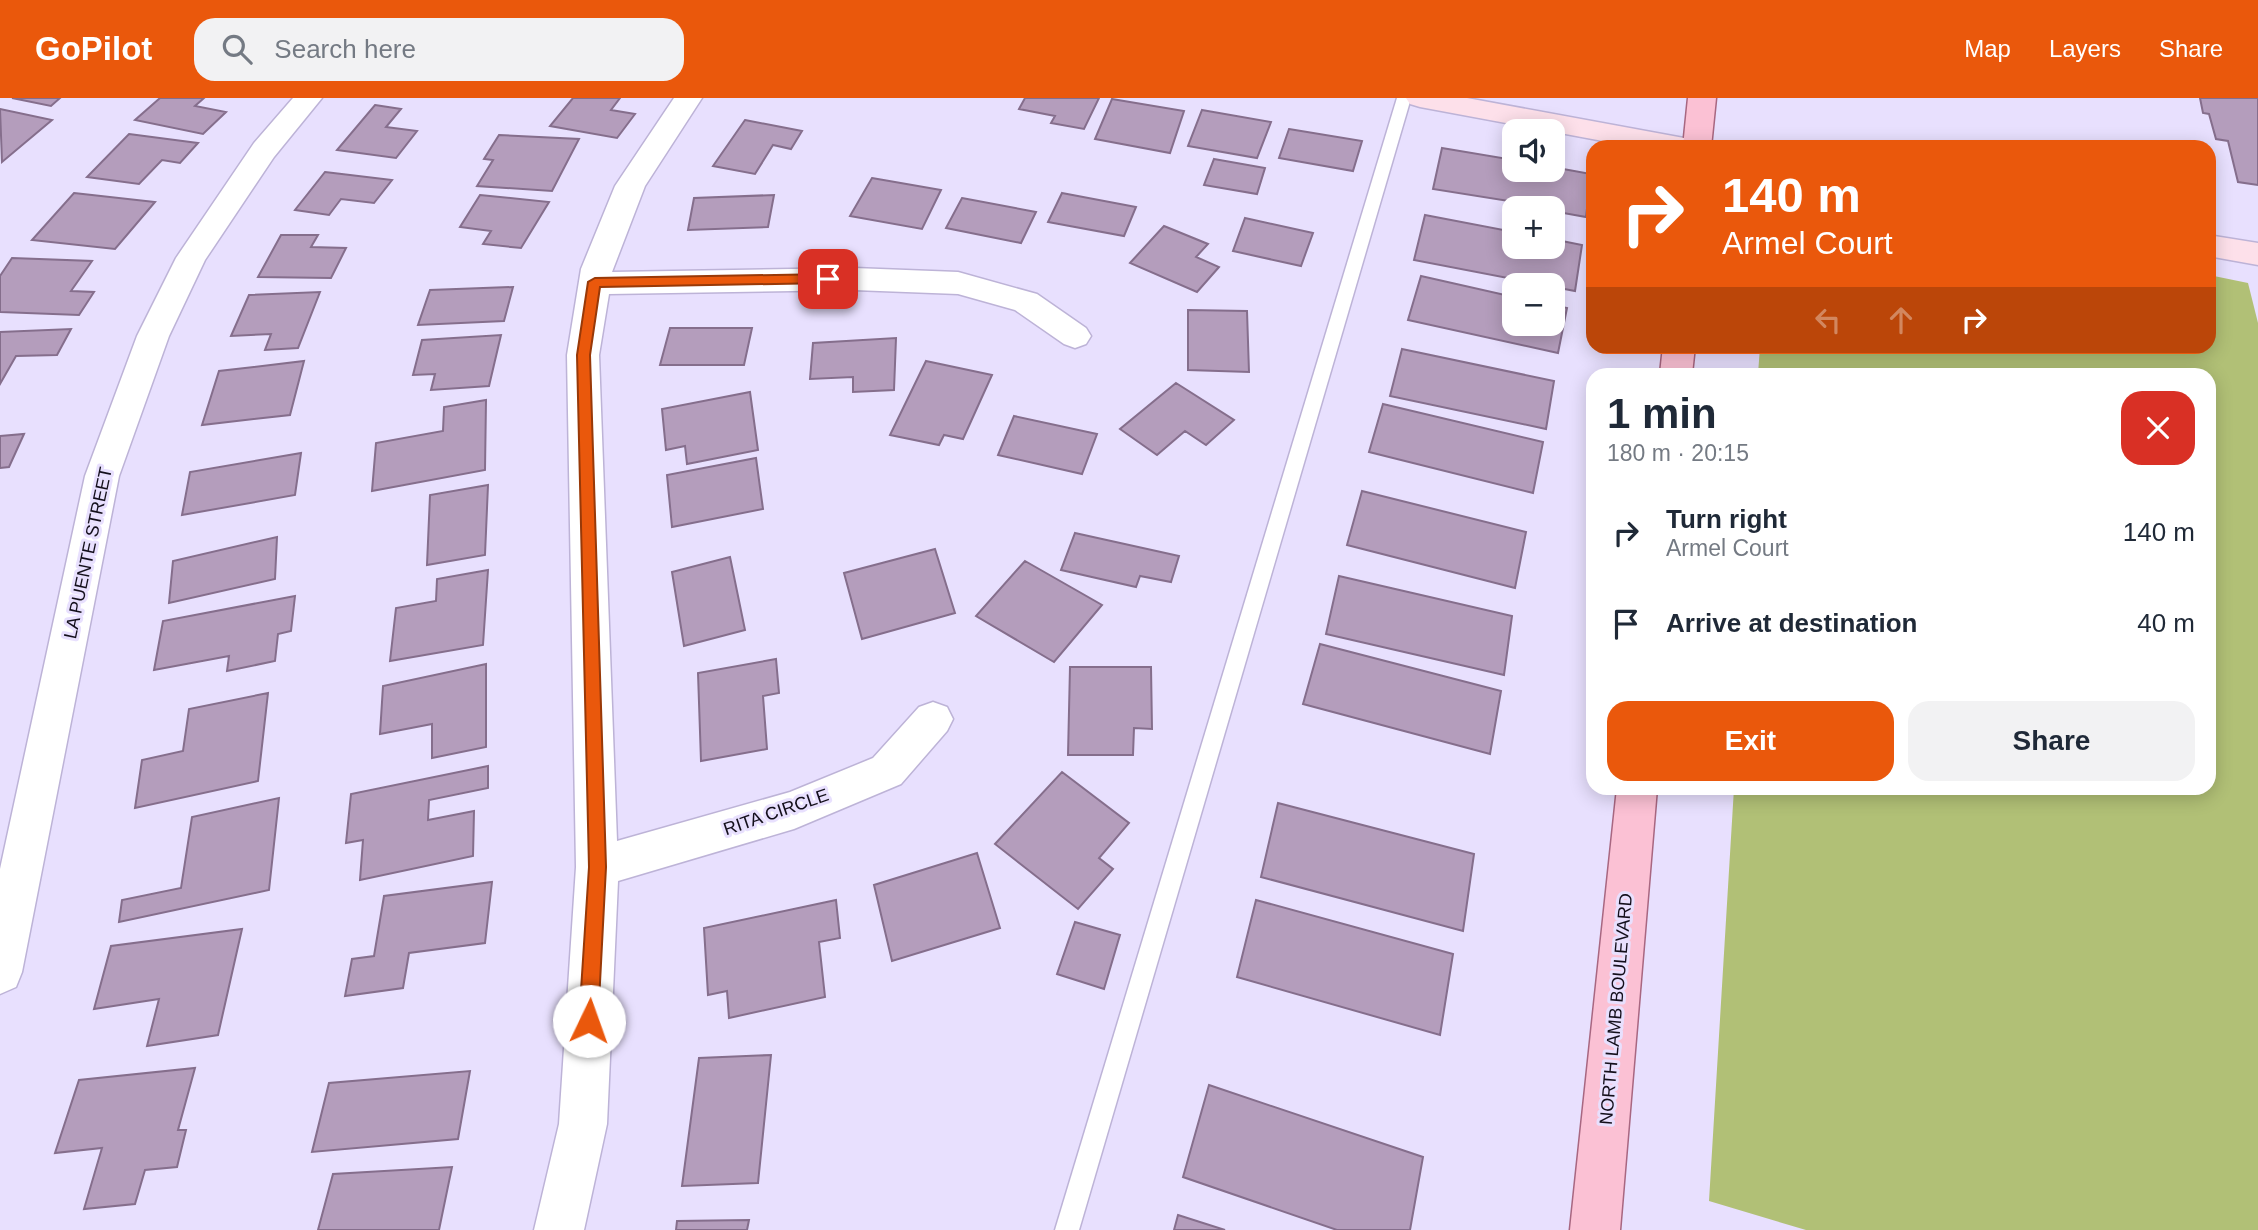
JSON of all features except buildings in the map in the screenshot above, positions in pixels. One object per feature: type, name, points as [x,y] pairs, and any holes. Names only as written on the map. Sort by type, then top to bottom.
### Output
[{"type":"main road","points":[[1699,140],[1702,98]]},
{"type":"main road","name":"NORTH LAMB BOULEVARD","points":[[1595,1230],[1636,795]]},
{"type":"street","name":"LA PUENTE STREET","points":[[0,972],[102,476],[153,336],[191,258],[264,150],[308,98]]},
{"type":"street","points":[[559,1230],[583,1124],[597,867],[583,355],[597,270],[631,186],[688,98]]},
{"type":"street","points":[[1420,98],[1646,140]]},
{"type":"street","points":[[2216,246],[2258,254]]},
{"type":"street","points":[[595,282],[854,279],[958,283],[1026,302],[1075,336]]},
{"type":"street","name":"RITA CIRCLE","points":[[597,867],[794,810],[887,771],[933,719]]},
{"type":"lane","points":[[1067,1230],[1404,98]]},
{"type":"green space","points":[[2216,276],[2248,283],[2258,323],[2258,1230],[1806,1230],[1709,1201],[1734,795],[2216,795],[2216,368],[1758,368],[1759,354],[2216,354]]},
{"type":"route","points":[[589,1021],[597,867],[583,355],[595,282],[828,279]]}]
